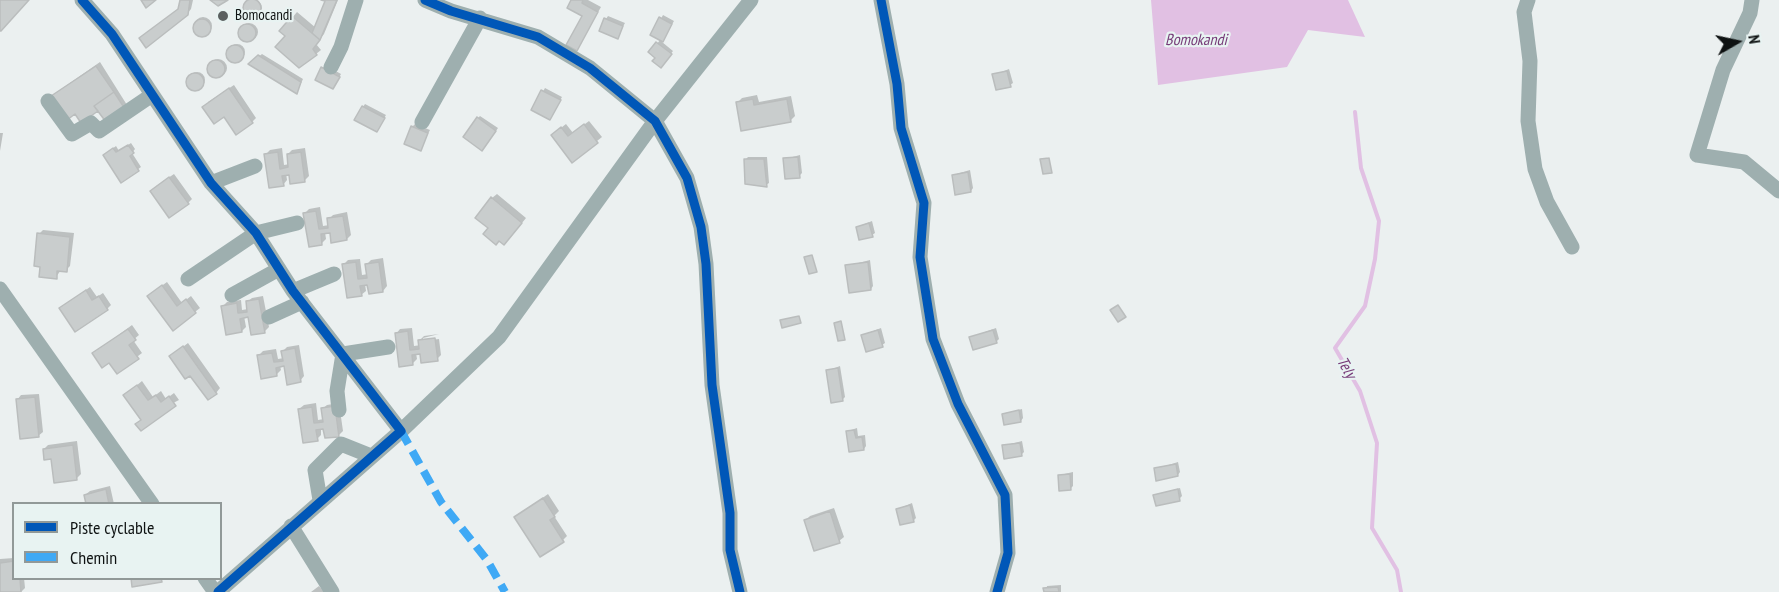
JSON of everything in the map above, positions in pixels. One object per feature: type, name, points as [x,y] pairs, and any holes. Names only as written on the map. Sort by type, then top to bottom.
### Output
[{"type":"street","points":[[82,0],[112,34],[212,183],[256,233],[298,296],[401,431]]},
{"type":"street","points":[[331,67],[341,47],[356,0]]},
{"type":"street","points":[[425,0],[538,37],[566,52],[625,94],[655,121],[687,178],[700,226],[709,297],[712,385],[730,513],[730,550],[740,592]]},
{"type":"street","points":[[206,580],[216,592],[401,431],[499,338],[655,121],[751,0]]},
{"type":"street","points":[[881,0],[897,84],[901,128],[924,203],[920,257],[933,339],[958,404],[1005,495],[1008,553],[998,592]]},
{"type":"street","points":[[1528,0],[1524,12],[1530,61],[1528,121],[1535,169],[1547,202],[1572,247]]},
{"type":"street","points":[[1752,0],[1750,13],[1723,70],[1697,155],[1744,162],[1779,191]]},
{"type":"street","points":[[422,122],[480,18]]},
{"type":"street","points":[[48,101],[72,134],[91,123],[99,131],[152,95]]},
{"type":"street","points":[[212,183],[255,166]]},
{"type":"street","points":[[188,279],[256,233],[297,223]]},
{"type":"street","points":[[232,295],[279,268]]},
{"type":"street","points":[[269,317],[334,274]]},
{"type":"street","points":[[0,289],[151,502]]},
{"type":"street","points":[[343,354],[388,347]]},
{"type":"street","points":[[339,410],[337,391],[343,354]]},
{"type":"street","points":[[320,500],[315,470],[341,444],[371,456]]},
{"type":"street","points":[[291,526],[332,592]]},
{"type":"water","name":"Bomokandi","points":[[1151,0],[1348,0],[1365,37],[1308,30],[1287,67],[1158,85]]},
{"type":"building","points":[[252,-1],[258,2],[261,8],[258,14],[252,17],[246,14],[243,8],[246,2]]},
{"type":"building","points":[[0,0],[29,0],[1,31],[0,31]]},
{"type":"building","points":[[141,0],[156,0],[146,8]]},
{"type":"building","points":[[180,0],[190,0],[188,15],[146,48],[139,38],[178,9]]},
{"type":"building","points":[[210,0],[228,0],[218,6]]},
{"type":"building","points":[[321,0],[337,0],[320,40],[312,33],[325,1]]},
{"type":"building","points":[[571,0],[583,0],[582,3],[598,12],[577,51],[566,45],[582,16],[567,8]]},
{"type":"building","points":[[292,16],[320,40],[313,49],[317,55],[299,68],[275,47],[285,36],[279,31]]},
{"type":"building","points":[[659,17],[672,24],[663,42],[650,35]]},
{"type":"building","points":[[604,18],[623,26],[618,39],[599,31]]},
{"type":"building","points":[[202,19],[210,24],[211,28],[206,36],[202,37],[194,32],[193,28],[198,20]]},
{"type":"building","points":[[247,24],[255,29],[256,33],[251,41],[247,42],[239,37],[238,33],[243,25]]},
{"type":"building","points":[[656,42],[672,54],[661,68],[652,61],[655,58],[648,52]]},
{"type":"building","points":[[231,45],[239,45],[244,50],[242,61],[231,63],[226,58],[226,50]]},
{"type":"building","points":[[258,55],[301,82],[297,94],[248,64]]},
{"type":"building","points":[[216,60],[224,65],[225,69],[220,77],[216,78],[208,73],[207,69],[212,61]]},
{"type":"building","points":[[96,66],[114,92],[94,106],[98,111],[81,123],[75,114],[67,120],[51,96]]},
{"type":"building","points":[[321,67],[340,77],[333,89],[315,80]]},
{"type":"building","points":[[1007,71],[1011,87],[996,90],[992,74]]},
{"type":"building","points":[[195,73],[203,78],[204,82],[199,90],[195,91],[187,86],[186,82],[191,74]]},
{"type":"building","points":[[229,88],[253,123],[236,135],[224,117],[214,124],[202,107]]},
{"type":"building","points":[[541,90],[561,100],[550,120],[531,110]]},
{"type":"building","points":[[114,92],[125,109],[106,122],[94,106]]},
{"type":"building","points":[[753,99],[754,105],[787,99],[791,122],[741,131],[736,102]]},
{"type":"building","points":[[362,106],[385,118],[377,132],[354,120]]},
{"type":"building","points":[[477,117],[496,131],[482,151],[463,137]]},
{"type":"building","points":[[584,124],[598,143],[572,163],[551,135],[561,127],[568,136]]},
{"type":"building","points":[[411,126],[428,133],[421,151],[404,144]]},
{"type":"building","points":[[128,145],[134,153],[130,156],[139,171],[121,183],[103,155],[113,148],[116,152]]},
{"type":"building","points":[[278,152],[280,169],[288,167],[287,154],[301,152],[305,182],[290,184],[289,175],[282,176],[284,186],[269,188],[264,154]]},
{"type":"building","points":[[798,157],[800,178],[785,179],[783,158]]},
{"type":"building","points":[[1049,158],[1052,173],[1043,174],[1040,159]]},
{"type":"building","points":[[744,159],[764,159],[767,187],[745,184]]},
{"type":"building","points":[[968,172],[971,192],[955,195],[952,175]]},
{"type":"building","points":[[169,177],[189,204],[169,218],[150,191]]},
{"type":"building","points":[[491,197],[522,223],[504,245],[499,241],[496,245],[483,234],[488,228],[475,218]]},
{"type":"building","points":[[316,211],[319,229],[328,228],[327,218],[343,216],[347,240],[331,243],[330,233],[321,234],[322,245],[309,247],[303,213]]},
{"type":"building","points":[[869,223],[873,237],[859,240],[856,227]]},
{"type":"building","points":[[37,233],[70,237],[67,272],[57,271],[57,279],[39,277],[40,267],[34,266]]},
{"type":"building","points":[[812,255],[817,272],[809,274],[804,257]]},
{"type":"building","points":[[356,262],[358,279],[367,278],[365,264],[379,262],[383,292],[369,294],[367,285],[360,286],[362,296],[347,298],[342,264]]},
{"type":"building","points":[[868,262],[871,290],[849,293],[845,265]]},
{"type":"building","points":[[162,285],[177,306],[186,299],[196,313],[173,331],[147,296]]},
{"type":"building","points":[[86,290],[92,300],[99,296],[108,310],[75,332],[59,308]]},
{"type":"building","points":[[259,299],[265,333],[251,335],[248,317],[240,319],[242,332],[226,335],[221,306],[237,303],[238,313],[247,312],[246,301]]},
{"type":"building","points":[[1118,305],[1126,317],[1118,322],[1110,310]]},
{"type":"building","points":[[799,316],[801,323],[782,328],[780,320]]},
{"type":"building","points":[[841,321],[845,340],[838,341],[834,323]]},
{"type":"building","points":[[128,329],[136,340],[129,345],[139,359],[117,374],[109,363],[102,368],[92,353]]},
{"type":"building","points":[[878,330],[883,347],[866,352],[861,335]]},
{"type":"building","points":[[993,330],[997,343],[973,350],[969,337]]},
{"type":"building","points":[[408,331],[410,350],[419,349],[418,340],[435,338],[438,361],[421,363],[420,354],[412,355],[413,365],[399,367],[395,333]]},
{"type":"building","points":[[183,346],[217,394],[208,400],[190,376],[185,379],[169,356]]},
{"type":"building","points":[[295,348],[301,382],[287,385],[284,366],[276,368],[277,376],[261,379],[257,355],[272,353],[274,362],[283,361],[281,351]]},
{"type":"building","points":[[838,368],[843,401],[831,403],[826,370]]},
{"type":"building","points":[[137,385],[148,400],[156,395],[161,402],[169,396],[176,406],[141,431],[135,424],[141,420],[123,395]]},
{"type":"building","points":[[35,397],[39,437],[20,439],[16,399]]},
{"type":"building","points":[[335,406],[339,437],[325,438],[323,429],[316,430],[318,441],[303,443],[298,409],[312,407],[314,423],[323,422],[321,408]]},
{"type":"building","points":[[1019,410],[1021,422],[1004,425],[1002,414]]},
{"type":"building","points":[[854,430],[856,438],[862,437],[864,450],[849,452],[846,431]]},
{"type":"building","points":[[1020,443],[1022,456],[1004,459],[1002,445]]},
{"type":"building","points":[[73,445],[77,480],[54,483],[51,459],[44,460],[43,449]]},
{"type":"building","points":[[1176,464],[1178,476],[1156,481],[1154,468]]},
{"type":"building","points":[[1070,474],[1071,490],[1059,491],[1058,475]]},
{"type":"building","points":[[106,489],[109,502],[86,502],[84,495]]},
{"type":"building","points":[[1178,489],[1180,501],[1156,506],[1153,495]]},
{"type":"building","points":[[543,498],[555,517],[550,520],[564,542],[540,557],[514,517]]},
{"type":"building","points":[[910,505],[914,522],[900,525],[896,509]]},
{"type":"building","points":[[830,511],[840,543],[814,551],[804,520]]},
{"type":"building","points":[[12,561],[12,580],[20,580],[21,592],[0,592],[0,563]]},
{"type":"building","points":[[131,580],[162,580],[162,582],[132,587]]},
{"type":"building","points":[[1058,587],[1059,592],[1044,592],[1043,588]]},
{"type":"waterway","name":"Tely","points":[[1355,112],[1361,168],[1379,221],[1375,259],[1365,306],[1335,348],[1360,391],[1377,443],[1372,528],[1397,570],[1401,592]]},
{"type":"marked path","points":[[401,431],[441,502],[487,560],[505,592]]},
{"type":"cycle path","points":[[82,0],[112,34],[211,183],[256,233],[293,291],[401,431],[218,592]]},
{"type":"cycle path","points":[[425,0],[451,11],[538,37],[590,68],[655,121],[687,178],[701,227],[706,264],[712,385],[730,513],[730,550],[740,592]]},
{"type":"cycle path","points":[[881,0],[897,84],[901,128],[924,203],[920,257],[933,339],[958,404],[1005,495],[1008,553],[997,592]]},
{"type":"place","name":"Bomocandi","points":[[223,16]]}]
